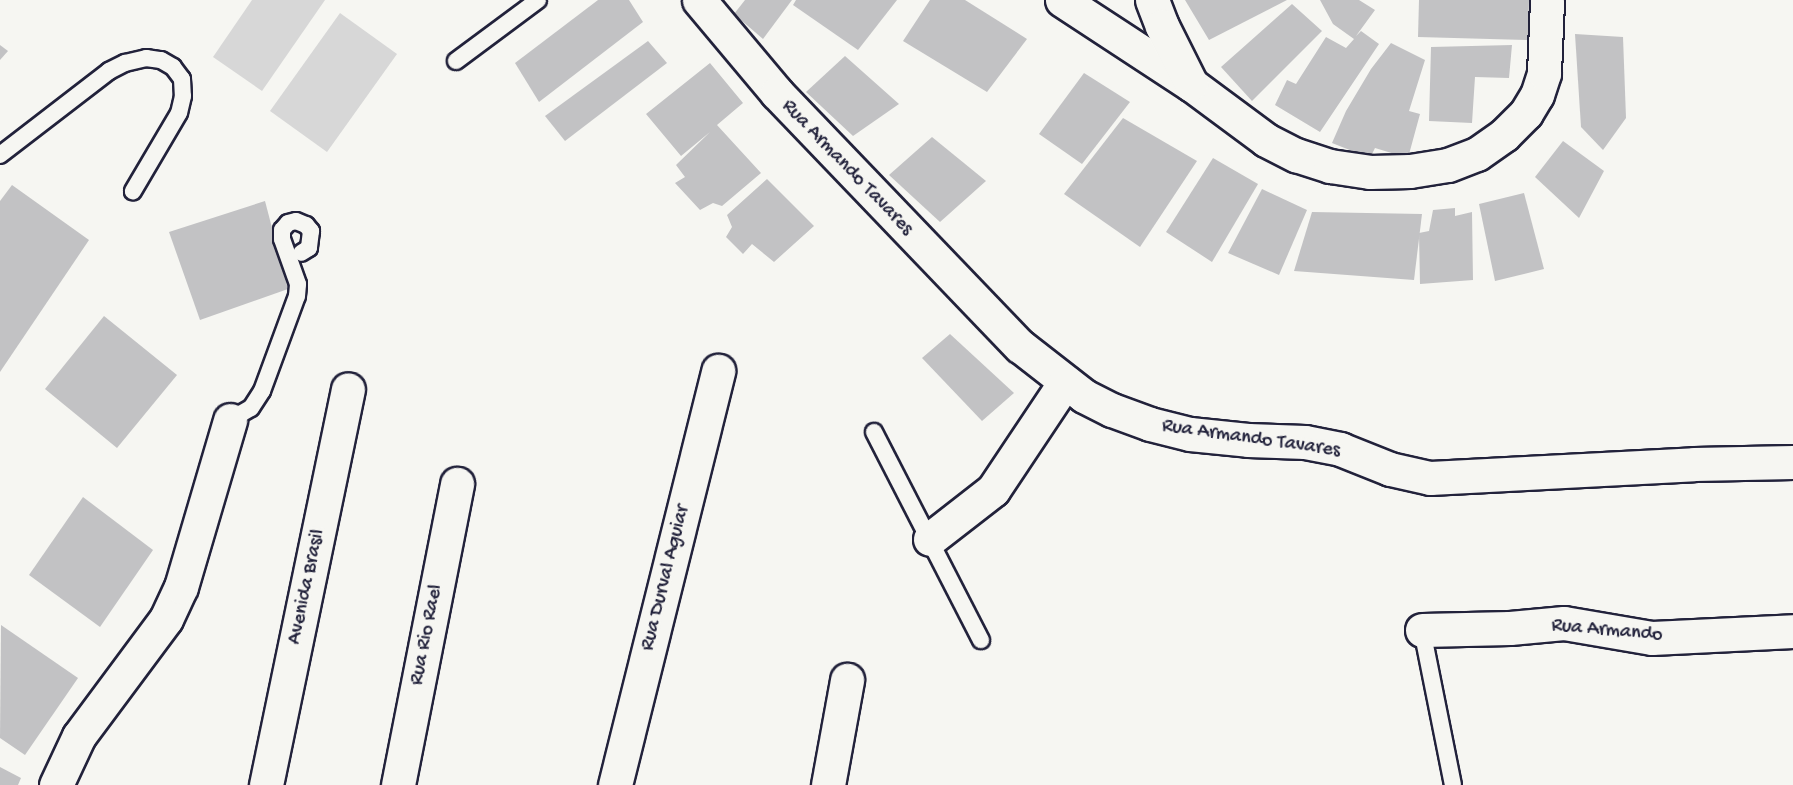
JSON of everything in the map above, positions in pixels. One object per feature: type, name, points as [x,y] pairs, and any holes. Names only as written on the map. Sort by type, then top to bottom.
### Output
[{"type":"street","name":"Rua Armando Tavares","points":[[699,0],[777,93],[955,281],[1020,345],[1065,382],[1112,410],[1150,424],[1190,434],[1248,440],[1305,442],[1340,449],[1390,469],[1430,478],[1694,464],[1793,462]]},
{"type":"street","points":[[1062,0],[1192,85],[1266,140],[1296,155],[1330,166],[1370,172],[1410,171],[1448,165],[1477,154],[1504,135],[1526,113],[1537,95],[1544,73],[1547,0]]},
{"type":"street","points":[[1152,0],[1162,26],[1192,85]]},
{"type":"street","name":"Rua Durval Aguiar","points":[[615,785],[718,371]]},
{"type":"street","points":[[930,539],[993,490],[1065,382]]},
{"type":"street","name":"Avenida Brasil","points":[[266,785],[348,389]]},
{"type":"street","points":[[57,785],[79,736],[166,618],[181,587],[230,420]]},
{"type":"street","name":"Rua Rio Rael","points":[[398,785],[457,484]]},
{"type":"street","name":"Rua Armando","points":[[1422,630],[1510,628],[1564,623],[1652,638],[1793,631]]},
{"type":"street","points":[[828,785],[847,680]]},
{"type":"lane","points":[[456,61],[538,0]]},
{"type":"lane","points":[[0,155],[109,71],[125,63],[146,58],[161,60],[173,67],[182,79],[183,96],[179,113],[133,191]]},
{"type":"lane","points":[[230,420],[251,408],[262,391],[297,296],[298,284],[282,239],[282,230],[288,224],[296,221],[306,225],[311,231],[309,248],[301,253]]},
{"type":"lane","points":[[874,432],[981,640]]},
{"type":"lane","points":[[1422,630],[1453,785]]},
{"type":"shaded area","points":[[252,0],[325,0],[262,91],[213,57]]},
{"type":"shaded area","points":[[340,13],[397,54],[327,152],[270,111]]},
{"type":"building","points":[[598,0],[629,0],[643,22],[539,102],[515,63]]},
{"type":"building","points":[[745,0],[792,0],[763,39],[734,14]]},
{"type":"building","points":[[796,0],[897,0],[858,50],[793,5]]},
{"type":"building","points":[[930,0],[965,0],[1027,39],[987,92],[903,41]]},
{"type":"building","points":[[1185,0],[1287,0],[1209,40]]},
{"type":"building","points":[[1320,0],[1359,0],[1375,10],[1356,36],[1361,31],[1379,44],[1320,132],[1275,105],[1287,80],[1296,84],[1326,37],[1346,48],[1354,39],[1333,24]]},
{"type":"building","points":[[1419,0],[1529,0],[1528,40],[1418,37]]},
{"type":"building","points":[[1292,4],[1322,31],[1252,101],[1221,67]]},
{"type":"building","points":[[1575,34],[1623,37],[1626,118],[1603,150],[1581,127]]},
{"type":"building","points":[[648,41],[667,63],[565,141],[545,116]]},
{"type":"building","points":[[1391,43],[1425,60],[1409,111],[1420,114],[1408,158],[1375,148],[1370,158],[1332,143],[1346,111],[1371,69]]},
{"type":"building","points":[[0,45],[8,51],[0,60]]},
{"type":"building","points":[[1512,45],[1509,78],[1475,77],[1472,123],[1429,121],[1431,47]]},
{"type":"building","points":[[845,56],[899,104],[853,136],[806,92]]},
{"type":"building","points":[[710,63],[743,103],[717,125],[761,173],[722,206],[713,203],[700,210],[675,183],[685,177],[676,165],[710,132],[681,156],[646,114]]},
{"type":"building","points":[[1084,73],[1130,102],[1082,164],[1039,134]]},
{"type":"building","points":[[1123,118],[1197,161],[1140,247],[1064,194]]},
{"type":"building","points":[[932,137],[986,181],[940,222],[889,175]]},
{"type":"building","points":[[1563,141],[1604,171],[1579,218],[1535,177]]},
{"type":"building","points":[[1213,158],[1258,184],[1212,262],[1166,232]]},
{"type":"building","points":[[767,179],[814,226],[774,262],[752,244],[743,254],[726,237],[732,227],[727,215]]},
{"type":"building","points":[[12,185],[89,240],[0,372],[0,201]]},
{"type":"building","points":[[1262,189],[1307,210],[1279,275],[1228,253]]},
{"type":"building","points":[[1524,193],[1544,269],[1495,281],[1479,204]]},
{"type":"building","points":[[265,201],[288,289],[200,320],[169,232]]},
{"type":"building","points":[[1455,208],[1455,216],[1472,212],[1473,280],[1420,284],[1419,233],[1429,231],[1433,210]]},
{"type":"building","points":[[1312,212],[1422,214],[1414,280],[1294,271]]},
{"type":"building","points":[[104,316],[177,375],[117,448],[45,389]]},
{"type":"building","points":[[950,334],[1014,393],[982,421],[922,358]]},
{"type":"building","points":[[83,497],[153,550],[100,627],[29,575]]},
{"type":"building","points":[[1,625],[78,678],[25,755],[0,738]]},
{"type":"building","points":[[0,767],[21,778],[18,785],[0,785]]}]
